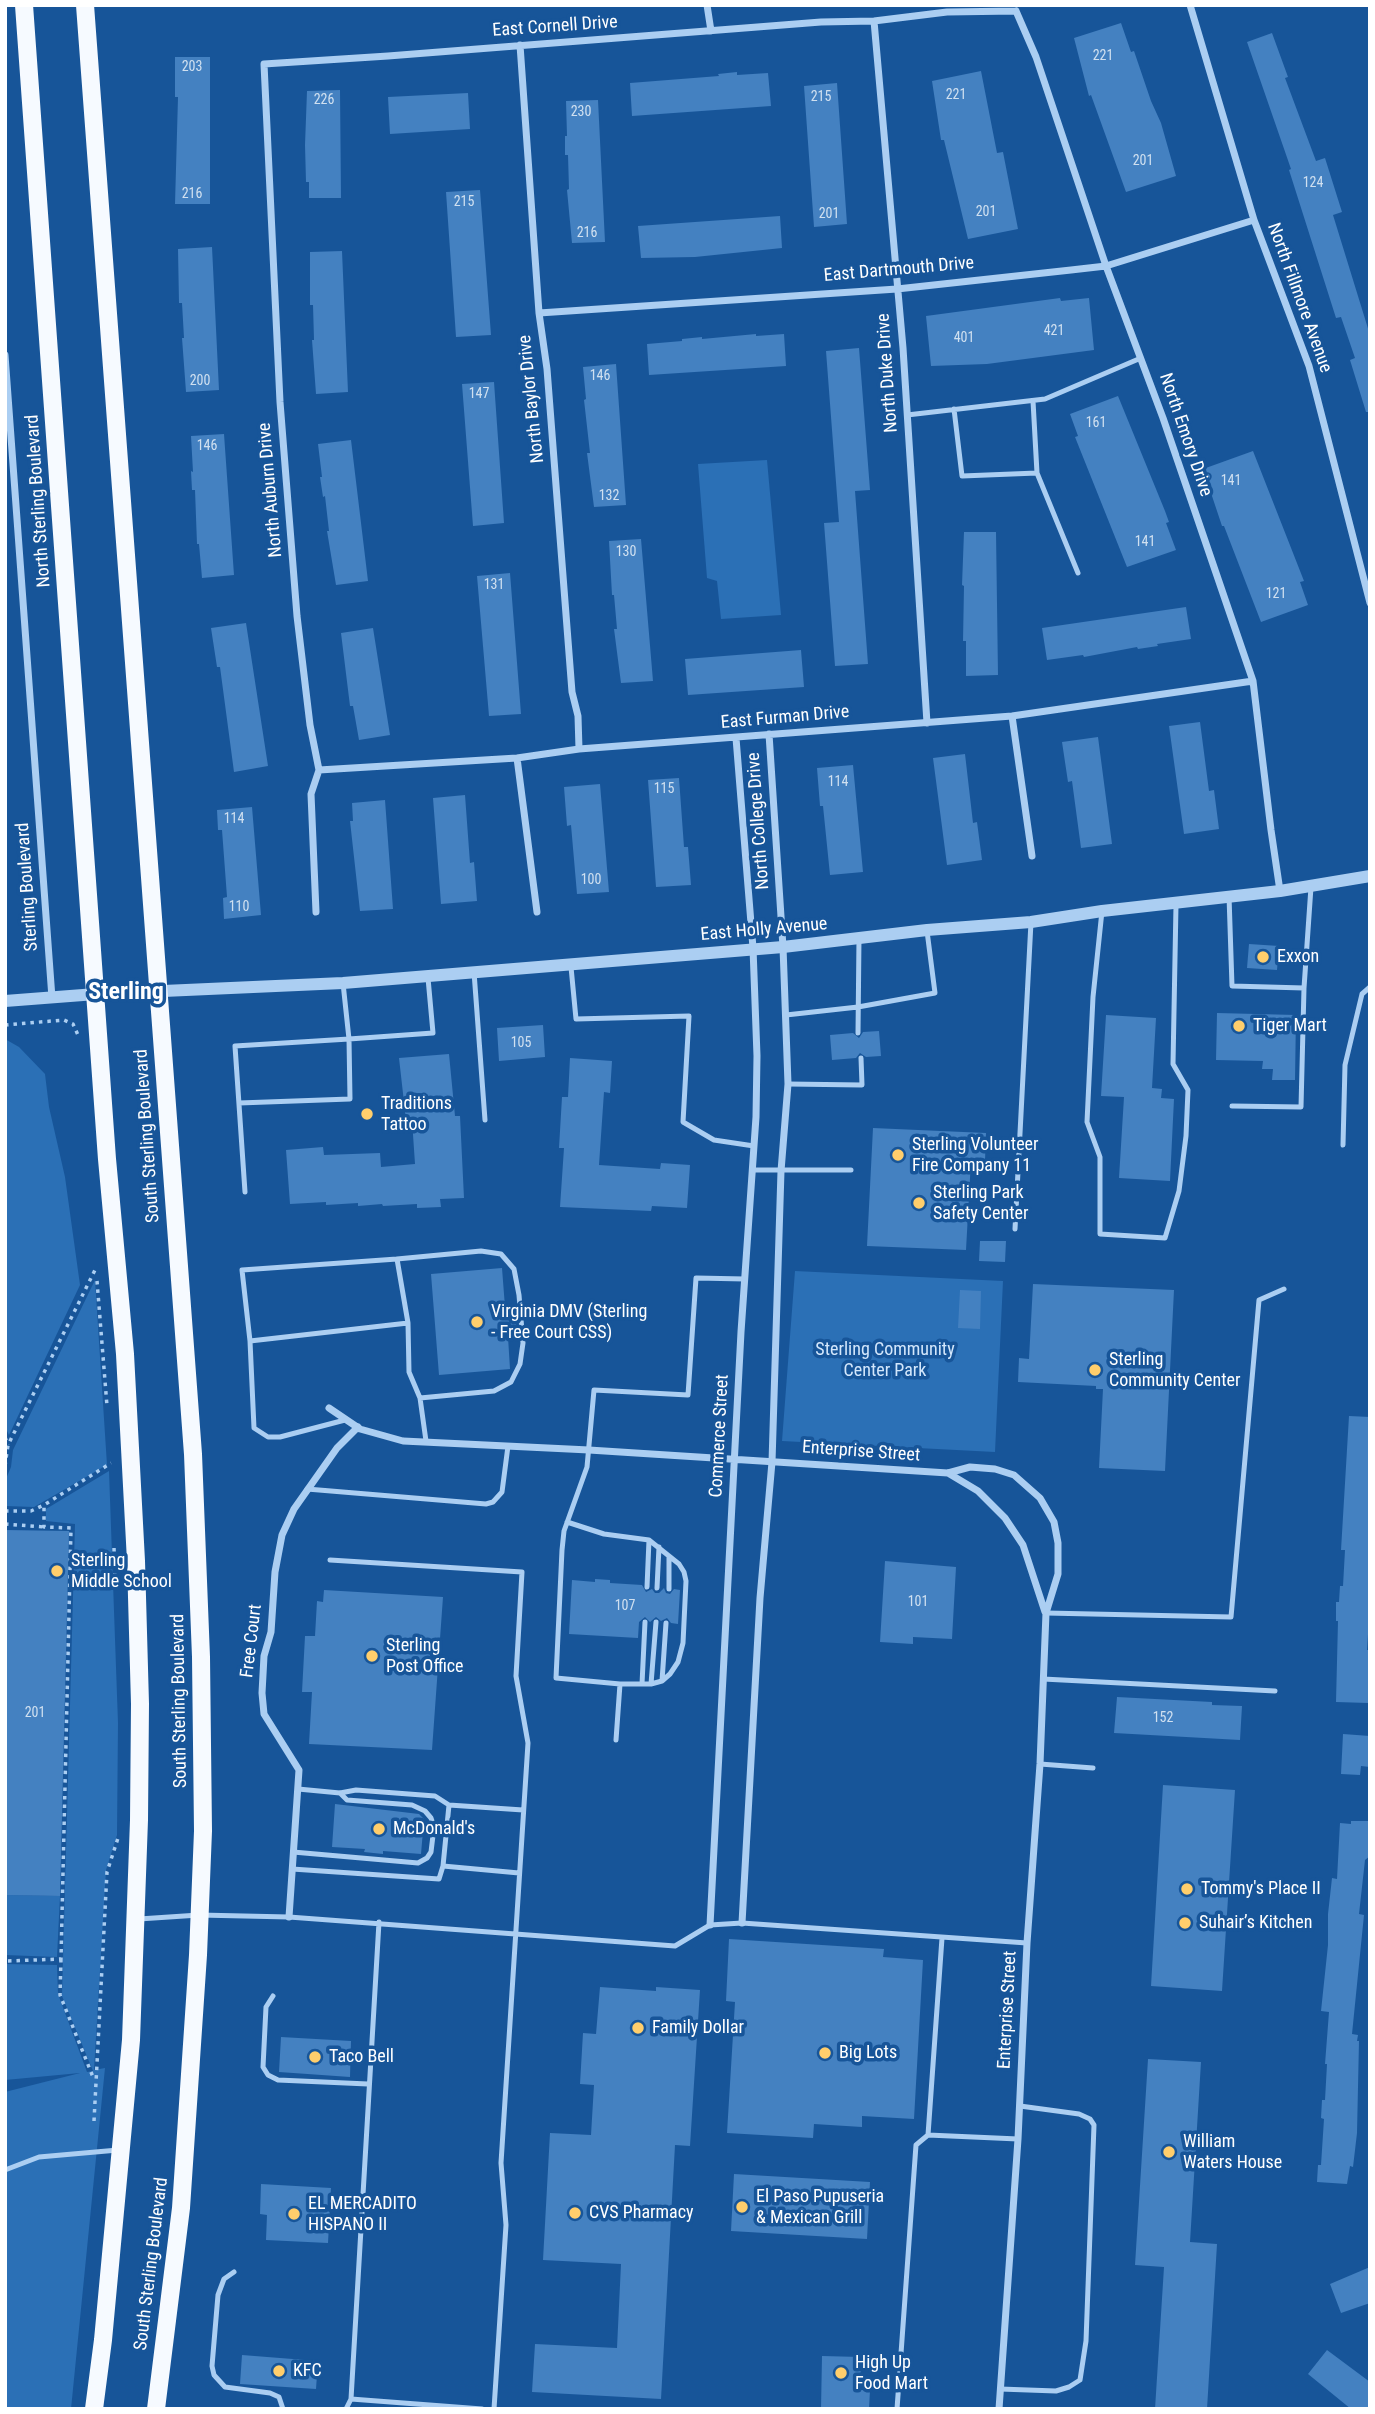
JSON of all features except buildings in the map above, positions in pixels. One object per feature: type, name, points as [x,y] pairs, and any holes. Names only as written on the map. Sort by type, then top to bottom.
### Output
[{"type":"main road","name":"North Sterling Boulevard","points":[[24,5],[96,994]]},
{"type":"main road","points":[[85,5],[158,992]]},
{"type":"main road","name":"South Sterling Boulevard","points":[[156,2409],[181,2208],[203,1831],[197,1533],[158,992]]},
{"type":"main road","points":[[94,2409],[131,2040],[140,1704],[125,1354],[107,1159],[96,994]]},
{"type":"street","points":[[707,5],[711,32]]},
{"type":"street","points":[[1016,11],[1024,5]]},
{"type":"street","name":"North Fillmore Avenue","points":[[1190,5],[1254,220],[1309,366],[1370,603]]},
{"type":"street","name":"East Cornell Drive","points":[[264,64],[874,21],[947,12],[1016,11]]},
{"type":"street","name":"North Emory Drive","points":[[1016,11],[1037,57],[1106,265],[1141,358],[1252,681],[1280,891]]},
{"type":"street","name":"North Duke Drive","points":[[874,21],[907,415],[927,723]]},
{"type":"street","name":"North Baylor Drive","points":[[520,45],[539,313],[547,369],[572,692],[578,716],[579,749]]},
{"type":"street","name":"North Auburn Drive","points":[[264,64],[280,402],[298,616],[310,725],[319,770],[311,793],[316,912]]},
{"type":"street","name":"East Dartmouth Drive","points":[[539,313],[897,289],[1106,265],[1254,220]]},
{"type":"street","name":"Sterling Boulevard","points":[[5,355],[52,999]]},
{"type":"street","name":"East Furman Drive","points":[[319,770],[517,758],[579,749],[1012,716],[1252,681]]},
{"type":"street","points":[[1012,716],[1032,856]]},
{"type":"street","name":"North College Drive","points":[[769,734],[783,947]]},
{"type":"street","name":"North College Drive","points":[[736,738],[753,948]]},
{"type":"street","points":[[517,758],[537,912]]},
{"type":"street","name":"East Holly Avenue","points":[[5,1001],[96,994],[343,983],[783,947],[927,930],[1031,922],[1102,911],[1280,891],[1370,876]]},
{"type":"street","points":[[742,1923],[760,1598],[772,1462],[781,1171],[789,1084],[783,947]]},
{"type":"street","name":"Commerce Street","points":[[710,1925],[734,1460],[753,1170],[757,1056],[753,948]]},
{"type":"street","points":[[329,1408],[358,1427],[392,1440],[772,1462]]},
{"type":"street","name":"Free Court","points":[[289,1917],[299,1770],[264,1714],[262,1693],[264,1656],[271,1632],[275,1572],[282,1535],[294,1508],[337,1448],[358,1427]]},
{"type":"street","name":"Enterprise Street","points":[[772,1462],[948,1473],[970,1467],[995,1469],[1014,1475],[1040,1499],[1054,1522],[1058,1543],[1058,1574],[1046,1613],[1020,2106],[999,2409]]},
{"type":"street","name":"Enterprise Street","points":[[948,1473],[978,1491],[1005,1518],[1023,1545],[1046,1613]]},
{"type":"lane","points":[[907,415],[1045,399],[1141,358]]},
{"type":"lane","points":[[1033,401],[1037,473],[1077,573]]},
{"type":"lane","points":[[954,410],[961,475],[1037,473]]},
{"type":"lane","points":[[1232,1106],[1301,1107],[1304,988],[1312,885]]},
{"type":"lane","points":[[1229,896],[1232,986],[1304,988]]},
{"type":"lane","points":[[1102,911],[1093,997],[1087,1122],[1100,1157],[1100,1234],[1166,1238],[1179,1191],[1188,1090],[1173,1064],[1176,902]]},
{"type":"lane","points":[[1015,1229],[1031,922]]},
{"type":"lane","points":[[786,1016],[935,993],[927,930]]},
{"type":"lane","points":[[858,1033],[859,938]]},
{"type":"lane","points":[[570,963],[576,1019],[688,1016],[683,1122],[714,1140],[754,1146]]},
{"type":"lane","points":[[474,972],[485,1121]]},
{"type":"lane","points":[[245,1192],[235,1046],[433,1033],[428,975]]},
{"type":"lane","points":[[239,1103],[350,1099],[349,1039],[343,983]]},
{"type":"lane","points":[[1343,1145],[1345,1065],[1362,993],[1370,987]]},
{"type":"lane","points":[[789,1084],[862,1086],[861,1058]]},
{"type":"lane","points":[[753,1170],[851,1170]]},
{"type":"lane","points":[[345,1420],[280,1437],[268,1437],[258,1432],[253,1423],[250,1341],[242,1270],[481,1251],[501,1254],[514,1269],[523,1343],[520,1364],[511,1382],[494,1391],[420,1398]]},
{"type":"lane","points":[[397,1259],[408,1323],[408,1372],[420,1398],[426,1441]]},
{"type":"lane","points":[[567,1522],[604,1534],[649,1540],[679,1564],[687,1581],[683,1643],[678,1661],[662,1681],[651,1684],[620,1684],[556,1678],[562,1550],[567,1522],[585,1475],[594,1390],[688,1395],[695,1278],[745,1279]]},
{"type":"lane","points":[[1046,1613],[1231,1617],[1259,1300],[1284,1289]]},
{"type":"lane","points":[[250,1341],[408,1323]]},
{"type":"lane","points":[[307,1489],[486,1504],[493,1502],[502,1492],[508,1446]]},
{"type":"lane","points":[[647,1587],[649,1540]]},
{"type":"lane","points":[[657,1588],[659,1547]]},
{"type":"lane","points":[[668,1589],[669,1556]]},
{"type":"lane","points":[[330,1560],[523,1572],[516,1676],[528,1743],[501,2163],[506,2225],[494,2409]]},
{"type":"lane","points":[[642,1684],[645,1622]]},
{"type":"lane","points":[[651,1684],[656,1622]]},
{"type":"lane","points":[[662,1681],[666,1623]]},
{"type":"lane","points":[[1043,1679],[1275,1691]]},
{"type":"lane","points":[[616,1740],[620,1684]]},
{"type":"lane","points":[[1040,1764],[1093,1768]]},
{"type":"lane","points":[[299,1789],[435,1796],[449,1805],[523,1810]]},
{"type":"lane","points":[[293,1852],[418,1863],[427,1858],[431,1852],[434,1828],[425,1811],[412,1805],[347,1800],[340,1793]]},
{"type":"lane","points":[[292,1869],[439,1879],[443,1866],[449,1805]]},
{"type":"lane","points":[[443,1866],[519,1873]]},
{"type":"lane","points":[[136,1920],[199,1915],[289,1917],[676,1945],[710,1925],[742,1923],[1027,1943]]},
{"type":"lane","points":[[346,2409],[351,2399],[379,1922]]},
{"type":"lane","points":[[928,2135],[942,1938]]},
{"type":"lane","points":[[273,1996],[266,2007],[263,2067],[268,2075],[278,2080],[368,2084]]},
{"type":"lane","points":[[1000,2389],[1056,2391],[1080,2380],[1086,2341],[1094,2125],[1090,2119],[1079,2114],[1020,2106]]},
{"type":"lane","points":[[897,2409],[916,2145],[928,2135],[1018,2139]]},
{"type":"lane","points":[[5,2171],[39,2157],[121,2150]]},
{"type":"lane","points":[[234,2272],[223,2279],[218,2295],[212,2366],[214,2375],[225,2387],[270,2393],[279,2398],[283,2409]]},
{"type":"lane","points":[[351,2399],[482,2409]]},
{"type":"path","points":[[5,1025],[64,1020],[73,1024],[78,1035]]},
{"type":"path","points":[[5,1466],[8,1445],[96,1268],[107,1412]]},
{"type":"path","points":[[5,1437],[8,1445]]},
{"type":"path","points":[[5,1511],[31,1511],[44,1505],[111,1465],[110,1452]]},
{"type":"path","points":[[44,1505],[44,1527]]},
{"type":"path","points":[[5,1524],[71,1528],[60,1995],[94,2081]]},
{"type":"path","points":[[114,1548],[116,1590]]},
{"type":"path","points":[[94,2121],[107,1872],[119,1834]]},
{"type":"path","points":[[8,1961],[61,1959]]},
{"type":"green space","points":[[767,460],[781,615],[721,619],[717,581],[707,578],[698,464]]},
{"type":"green space","points":[[5,1039],[19,1047],[45,1074],[49,1107],[65,1177],[80,1285],[9,1435],[5,1427]]},
{"type":"green space","name":"Sterling Community Center Park","points":[[795,1271],[1003,1281],[995,1452],[782,1441]]},
{"type":"green space","points":[[95,1280],[107,1465],[34,1507],[5,1506],[5,1481],[11,1467],[13,1450]]},
{"type":"green space","points":[[109,1471],[118,1723],[117,1835],[106,1870],[94,2070],[105,2068],[71,2409],[5,2409],[5,2092],[80,2073],[5,2080],[5,1964],[57,1965],[58,1994],[87,2072],[93,2071],[62,1996],[75,1524],[46,1521],[46,1509]]},
{"type":"green space","points":[[6,1895],[60,1896],[57,1957],[5,1955]]},
{"type":"place","name":"Exxon","points":[[1263,957]]},
{"type":"place","name":"Tiger Mart","points":[[1239,1026]]},
{"type":"place","name":"Traditions Tattoo","points":[[367,1114]]},
{"type":"place","name":"Sterling Volunteer Fire Company 11","points":[[898,1155]]},
{"type":"place","name":"Sterling Park Safety Center","points":[[919,1203]]},
{"type":"place","name":"Virginia DMV (Sterling - Free Court CSS)","points":[[477,1322]]},
{"type":"place","name":"Sterling Community Center","points":[[1095,1370]]},
{"type":"place","name":"Sterling Middle School","points":[[57,1571]]},
{"type":"place","name":"Sterling Post Office","points":[[372,1656]]},
{"type":"place","name":"McDonald's","points":[[379,1829]]},
{"type":"place","name":"Tommy's Place II","points":[[1187,1889]]},
{"type":"place","name":"Suhair’s Kitchen","points":[[1185,1923]]},
{"type":"place","name":"Family Dollar","points":[[638,2028]]},
{"type":"place","name":"Big Lots","points":[[825,2053]]},
{"type":"place","name":"Taco Bell","points":[[315,2057]]},
{"type":"place","name":"William Waters House","points":[[1169,2152]]},
{"type":"place","name":"El Paso Pupuseria & Mexican Grill","points":[[742,2207]]},
{"type":"place","name":"CVS Pharmacy","points":[[575,2213]]},
{"type":"place","name":"EL MERCADITO HISPANO II","points":[[294,2214]]},
{"type":"place","name":"KFC","points":[[279,2371]]},
{"type":"place","name":"High Up Food Mart","points":[[841,2373]]},
{"type":"district","name":"Sterling","points":[[126,993]]}]
